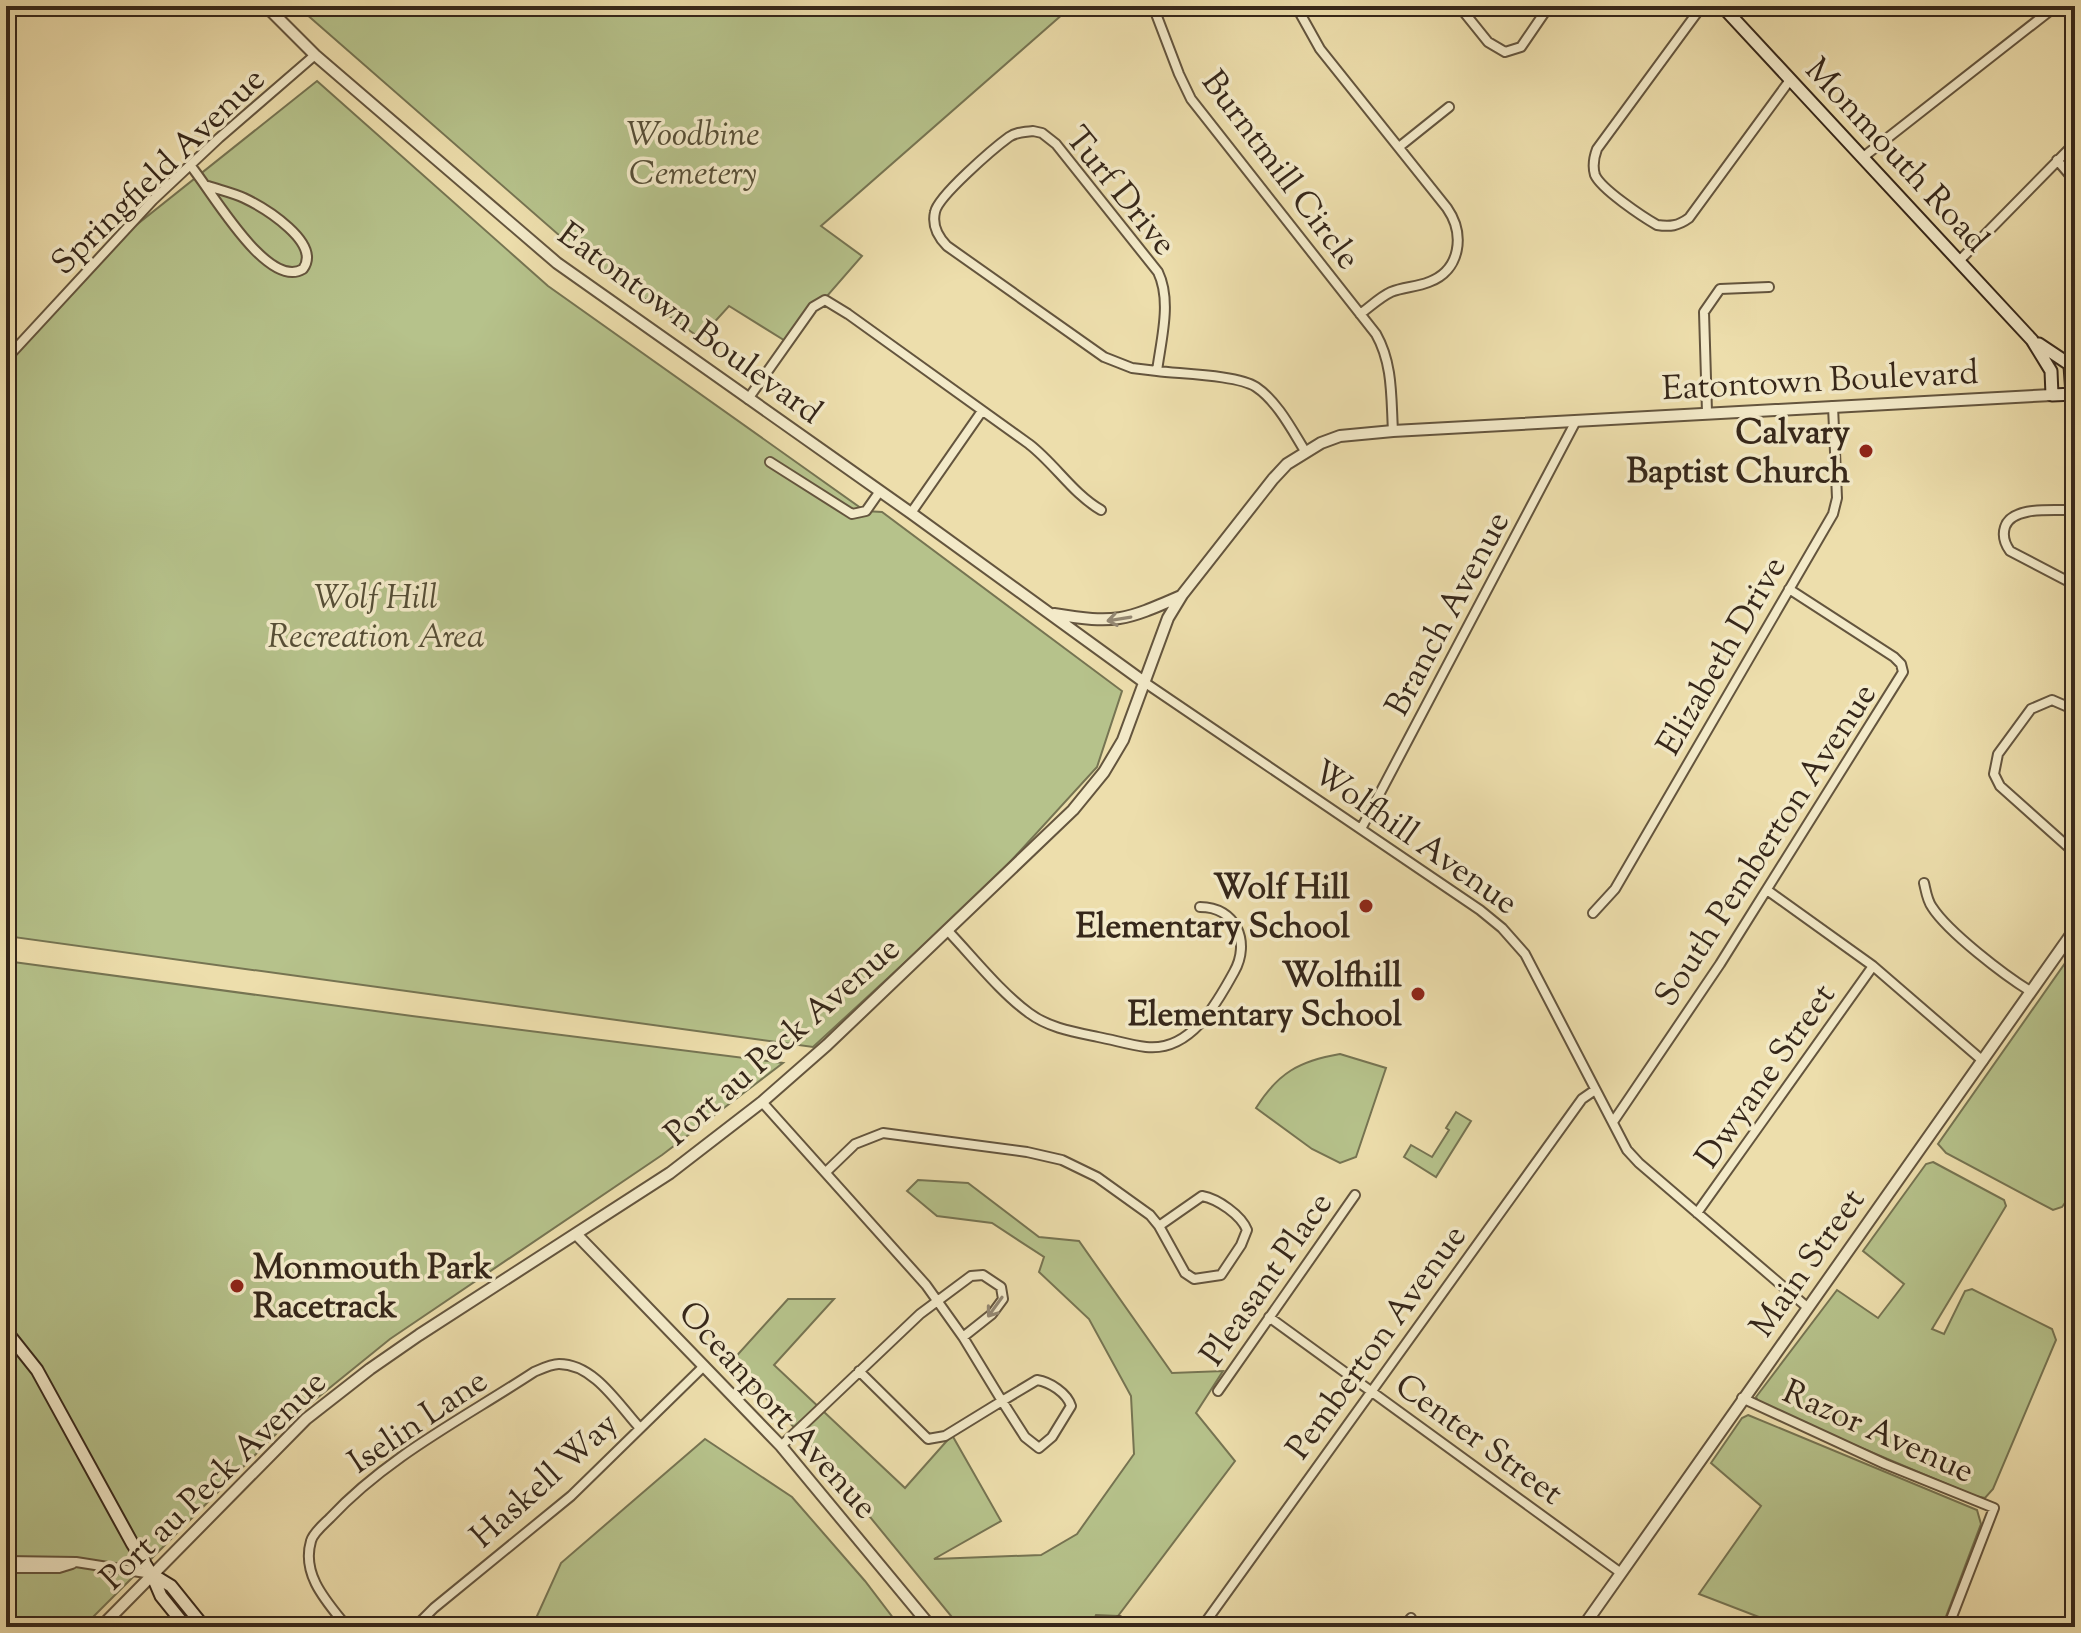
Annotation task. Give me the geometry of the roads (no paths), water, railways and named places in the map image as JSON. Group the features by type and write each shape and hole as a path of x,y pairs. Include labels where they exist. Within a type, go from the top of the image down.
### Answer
{"main road":[{"name":"Monmouth Road","path":"1722,6 2032,340 2051,371 2052,395"},
{"name":"Monmouth Road","path":"2032,340 2072,367 2073,394"},
{"path":"2052,395 2073,394"},
{"path":"6,1331 37,1370 161,1596 186,1627"},
{"path":"152,1575 171,1586 204,1627"}],"street":[{"name":"Eatontown Boulevard","path":"266,6 315,55 557,263 1052,614"},
{"name":"Burntmill Circle","path":"1153,6 1191,99 1376,334 1387,355 1393,431"},
{"name":"Burntmill Circle","path":"1296,6 1320,49 1451,214 1458,231 1458,249 1451,264 1438,278 1391,292 1360,314"},
{"path":"1459,6 1488,42 1505,52 1521,47 1549,6"},
{"path":"1702,6 1597,149 1593,162 1600,183 1649,221 1668,227 1681,223 1689,218 1790,80"},
{"path":"1862,158 2056,6"},
{"name":"Springfield Avenue","path":"6,359 144,210 190,165 315,55"},
{"path":"1399,147 1449,107"},
{"name":"Turf Drive","path":"1157,371 1165,304 1158,272 1051,139 1033,131 1007,138 938,203 935,223 942,241 1110,360 1132,368 1249,383 1263,393 1305,451"},
{"path":"1959,261 2075,143"},
{"path":"2057,160 2075,181"},
{"path":"190,165 208,186 224,216 272,265 288,273 303,269 309,254 306,246 290,230 244,198 208,186"},
{"path":"1707,412 1704,312 1720,289 1769,287"},
{"path":"748,399 813,307 825,300 1046,457 1080,495 1101,510"},
{"name":"Eatontown Boulevard","path":"1182,595 1273,479 1305,451 1340,436 1707,412 2052,395"},
{"name":"Elizabeth Drive","path":"1593,913 1615,889 1836,505 1833,406"},
{"path":"911,513 982,411"},
{"name":"Branch Avenue","path":"1361,829 1576,421"},
{"path":"770,462 852,514 866,511 880,491"},
{"path":"2075,510 2018,514 2008,521 2004,531 2010,551 2075,585"},
{"name":"South Pemberton Avenue","path":"1613,1122 1767,890 1899,681 1903,669 1894,657 1789,589"},
{"path":"1052,614 1093,620 1124,619 1182,595"},
{"name":"Port au Peck Avenue","path":"101,1627 275,1448 337,1393 419,1335 670,1173 762,1102 827,1045 1073,810 1094,786 1123,740 1157,643 1182,595"},
{"name":"Wolfhill Avenue","path":"1052,614 1144,682 1480,910 1517,944 1544,989 1621,1141 1633,1157 1807,1307"},
{"path":"2075,710 2052,700 2034,706 1998,754 1994,774 2000,786 2075,853"},
{"path":"1924,883 1929,903 1941,919 2007,976 2030,991"},
{"path":"1767,890 1873,966 1983,1061"},
{"path":"947,930 1019,1005 1037,1019 1066,1030 1144,1047 1162,1047 1181,1040 1198,1026 1232,977 1240,959 1242,941 1233,921 1219,910 1200,907"},
{"name":"Main Street","path":"1583,1627 2075,929"},
{"name":"Dwyane Street","path":"1697,1213 1873,966"},
{"name":"Pemberton Avenue","path":"1202,1627 1582,1099 1595,1090"},
{"path":"762,1102 937,1301 963,1337 1002,1401 1025,1437 1036,1447 1045,1444 1071,1406 1061,1392 1037,1380 1002,1401 954,1430 936,1439 923,1436 859,1371"},
{"path":"826,1172 861,1140 889,1133 1043,1155 1078,1167 1113,1187 1150,1215 1185,1273 1194,1279 1221,1275 1247,1230 1241,1219 1215,1200 1202,1196 1159,1226"},
{"name":"Pleasant Place","path":"1218,1391 1355,1195"},
{"name":"Oceanport Avenue","path":"577,1235 781,1446 931,1627"},
{"path":"781,1446 937,1301 976,1274 1001,1287 1003,1299 997,1309 963,1337"},
{"name":"Center Street","path":"1269,1317 1621,1573"},
{"name":"Iselin Lane","path":"347,1627 324,1598 308,1569 311,1538 346,1501 404,1452 534,1372 557,1363 581,1368 639,1427"},
{"name":"Haskell Way","path":"415,1627 571,1496 704,1366"},
{"name":"Razor Avenue","path":"1742,1398 1885,1464 1994,1508 1948,1627"},
{"path":"6,1561 76,1562 127,1568 152,1575"},
{"path":"6,1568 59,1568 76,1562"},
{"path":"1404,1627 1411,1618"},
{"path":"1119,1621 1127,1627"}],"place":[{"name":"Calvary Baptist Church","path":"1866,451"},
{"name":"Wolf Hill Elementary School","path":"1366,906"},
{"name":"Wolfhill Elementary School","path":"1418,994"},
{"name":"Monmouth Park Racetrack","path":"237,1286"}],"park label":[{"name":"Woodbine Cemetery","path":"693,152"},
{"name":"Wolf Hill Recreation Area","path":"376,616"}]}
